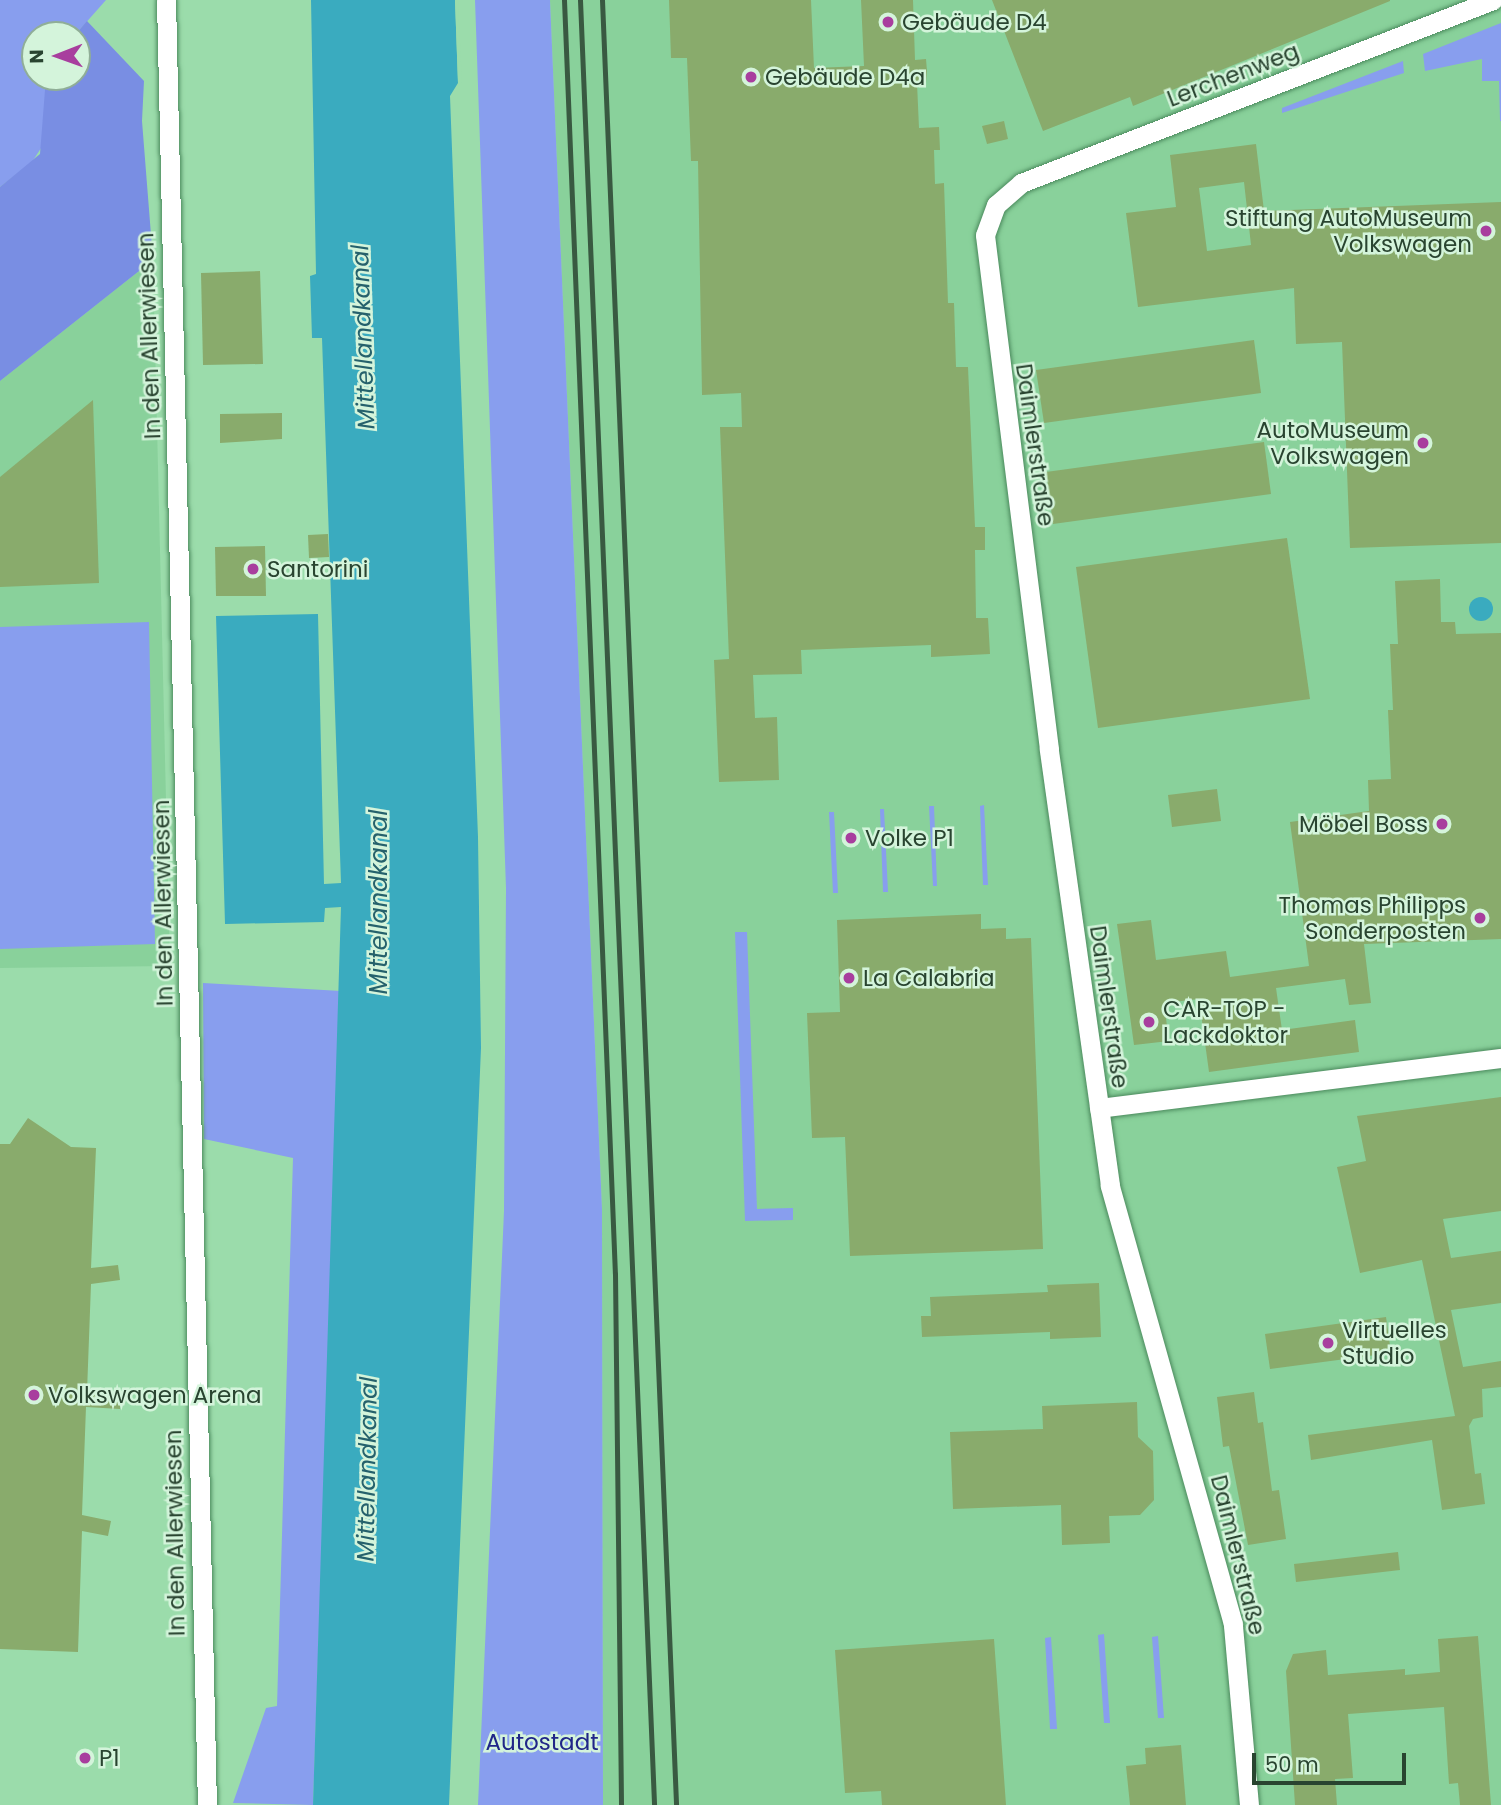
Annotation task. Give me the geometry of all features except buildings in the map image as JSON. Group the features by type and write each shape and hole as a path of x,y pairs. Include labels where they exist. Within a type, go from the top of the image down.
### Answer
{"street":[{"name":"In den Allerwiesen","path":"166,0 206,1805"},
{"name":"Lerchenweg","path":"996,205 1021,183 1493,0"},
{"name":"Daimlerstraße","path":"996,205 985,235 987,268 1098,1108 1117,1212 1233,1624 1249,1805"},
{"path":"1098,1108 1501,1058"}],"shaded area":[{"path":"550,0 1501,0 1501,1805 603,1805 602,1209"},
{"path":"91,25 144,81 142,121 153,260 0,381 0,187 40,154 45,91 91,91"},
{"path":"153,260 170,966 0,968 0,381"}],"green space":[{"path":"0,0 106,0 87,21 21,21 21,91 45,91 43,145 32,162 0,187"},
{"name":"Autostadt","path":"475,0 550,0 602,1209 603,1805 478,1805 504,1211 506,888"},
{"path":"1501,23 1500,121 1499,81 1482,81 1482,59 1425,71 1423,54"},
{"path":"1403,61 1404,73 1282,113 1282,108"},
{"path":"149,622 155,944 0,949 0,627"},
{"path":"984,805 988,885 983,885 980,806"},
{"path":"929,806 934,806 937,886 933,886"},
{"path":"880,809 884,809 888,892 883,892"},
{"path":"829,812 834,812 838,893 833,893"},
{"path":"735,932 747,932 757,1209 793,1208 793,1220 745,1221"},
{"path":"203,983 341,991 313,1805 233,1803 266,1708 277,1706 293,1158 204,1139"},
{"path":"1104,1634 1110,1723 1104,1723 1098,1635"},
{"path":"1158,1636 1164,1718 1158,1718 1152,1637"},
{"path":"1051,1637 1057,1729 1050,1729 1045,1638"}],"water":[{"name":"Mittellandkanal","path":"311,0 455,0 458,83 450,96 478,837 481,1048 449,1805 313,1805 341,907 325,908 324,922 225,924 216,616 318,614 324,884 341,883 322,338 312,338 310,276 316,274"},
{"path":"1481,597 1492,604 1493,609 1486,620 1481,621 1470,614 1469,609 1476,598"}],"pier":[{"path":"455,0 458,0 462,83 458,83"}],"railway":[{"path":"564,0 615,1274 621,1805"},
{"path":"580,0 654,1805"},
{"path":"602,0 676,1805"}],"place":[{"name":"Gebäude D4","path":"888,22"},
{"name":"Gebäude D4a","path":"751,77"},
{"name":"Stiftung AutoMuseum Volkswagen","path":"1486,231"},
{"name":"AutoMuseum Volkswagen","path":"1423,443"},
{"name":"Santorini","path":"253,569"},
{"name":"Möbel Boss","path":"1442,824"},
{"name":"Volke P1","path":"851,838"},
{"name":"Thomas Philipps Sonderposten","path":"1480,918"},
{"name":"La Calabria","path":"849,978"},
{"name":"CAR-TOP - Lackdoktor","path":"1149,1022"},
{"name":"Virtuelles Studio","path":"1328,1343"},
{"name":"Volkswagen Arena","path":"34,1395"},
{"name":"P1","path":"85,1758"}]}
